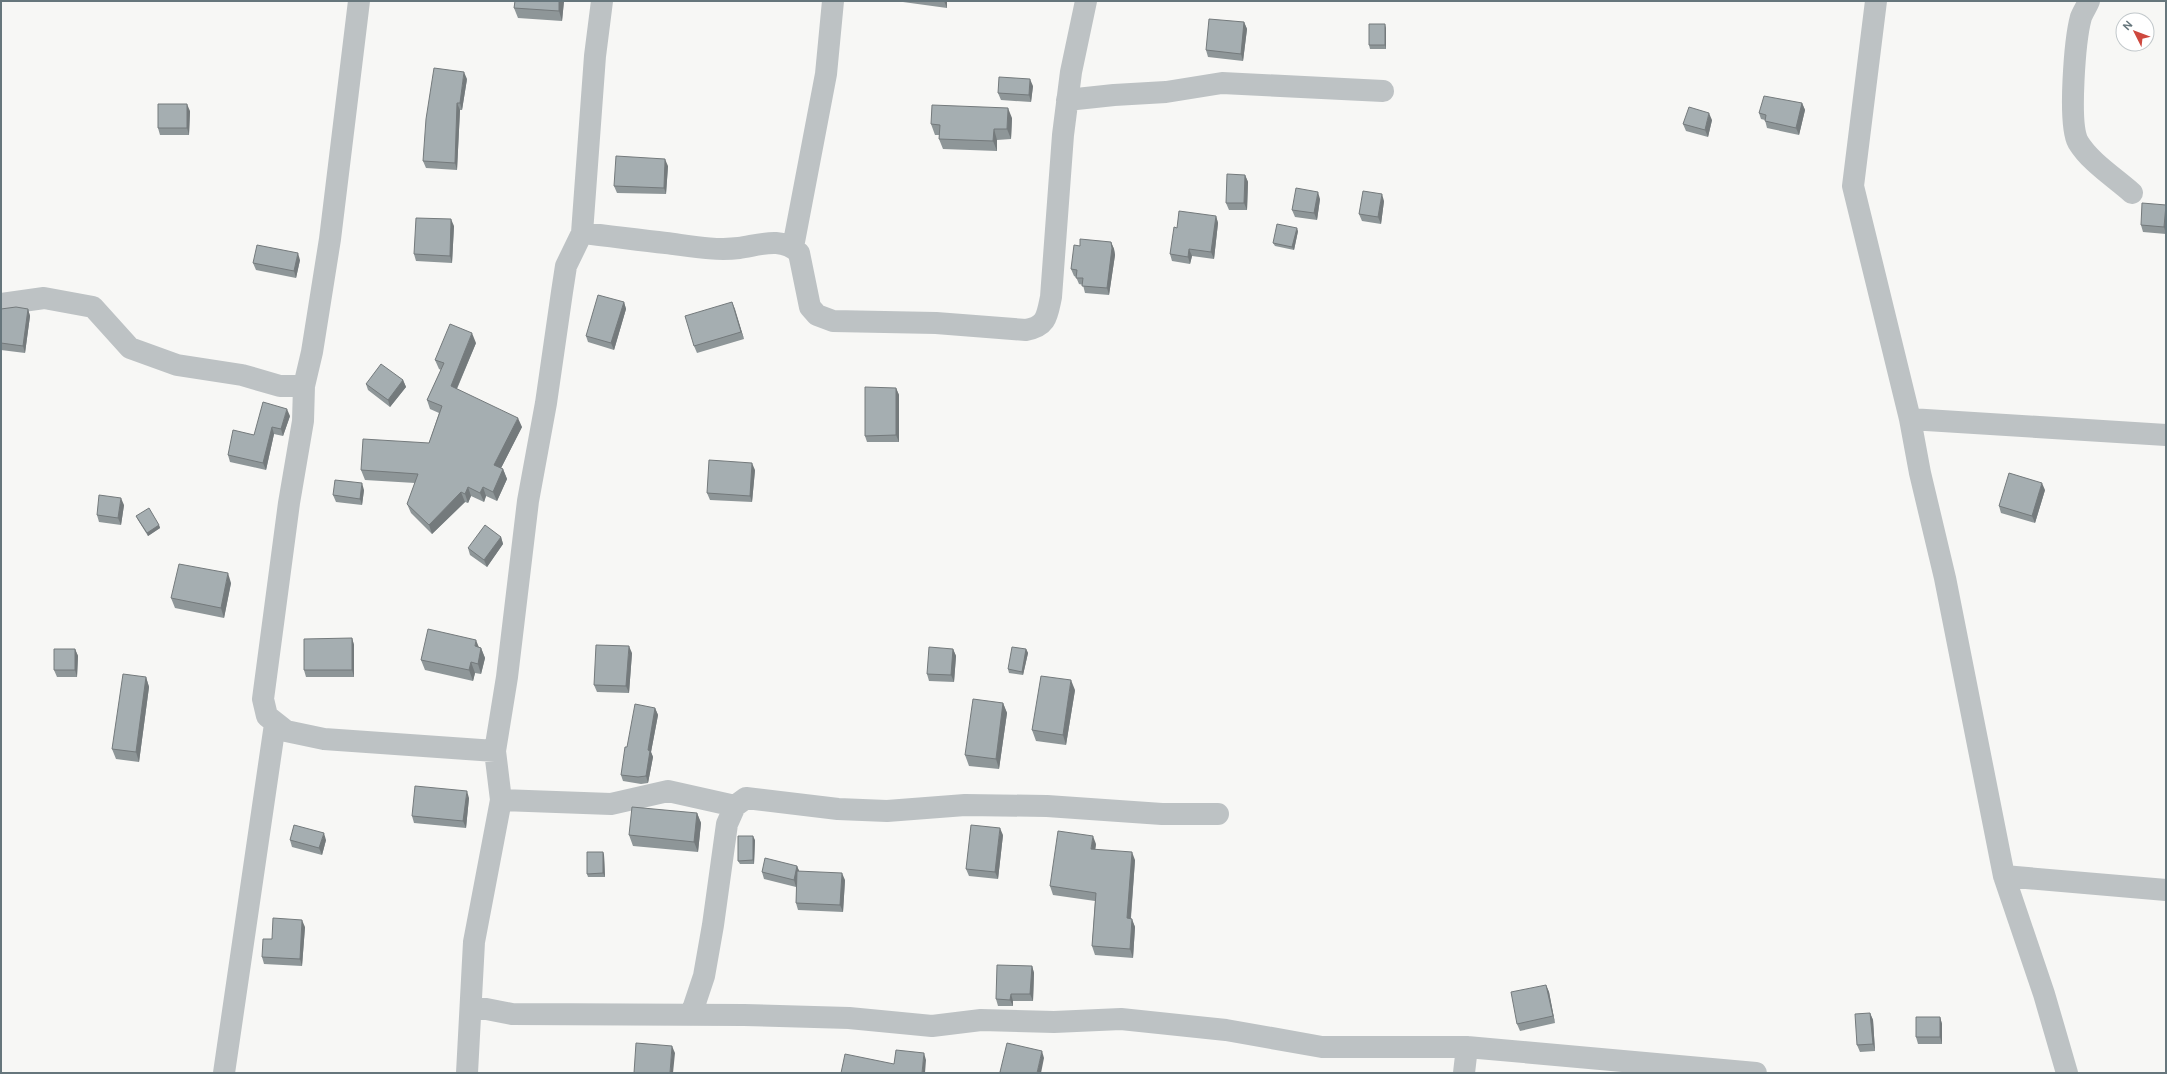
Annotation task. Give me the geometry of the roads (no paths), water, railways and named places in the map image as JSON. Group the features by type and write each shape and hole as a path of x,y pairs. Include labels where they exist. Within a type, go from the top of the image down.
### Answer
{"street":[{"path":"359,1 330,238 312,352 304,386 303,421 289,503 263,699 268,716 275,724 286,731 324,739 495,752"},
{"path":"467,1073 474,942 501,800 495,752 507,677 528,501 555,346 566,266 582,233 594,56 602,1"},
{"path":"793,247 826,74 833,1"},
{"path":"582,233 702,248 737,248 773,242 784,243 793,247 799,253 810,307 817,315 833,321 936,323 1026,330 1035,328 1047,317 1052,297 1067,100 1071,72 1086,1"},
{"path":"1876,1 1853,186 1910,419 1920,473 1945,578 2004,876 2044,994 2066,1073"},
{"path":"2089,1 2081,17 2075,60 2072,116 2078,141 2087,154 2132,193"},
{"path":"1067,100 1166,92 1222,83 1383,91"},
{"path":"1,304 44,298 93,307 130,348 177,365 242,374 280,386 304,386"},
{"path":"1910,419 2166,435"},
{"path":"224,1073 275,724"},
{"path":"501,800 611,804 668,791 735,806"},
{"path":"692,1015 704,976 713,925 727,824 735,806 746,798 838,808 887,811 965,805 1047,806 1162,814 1218,814"},
{"path":"2004,876 2166,890"},
{"path":"471,1006 512,1014 849,1018 932,1026 981,1020 1054,1022 1121,1019 1226,1030 1322,1047 1467,1047 1756,1073"},
{"path":"1464,1073 1467,1047"}]}
